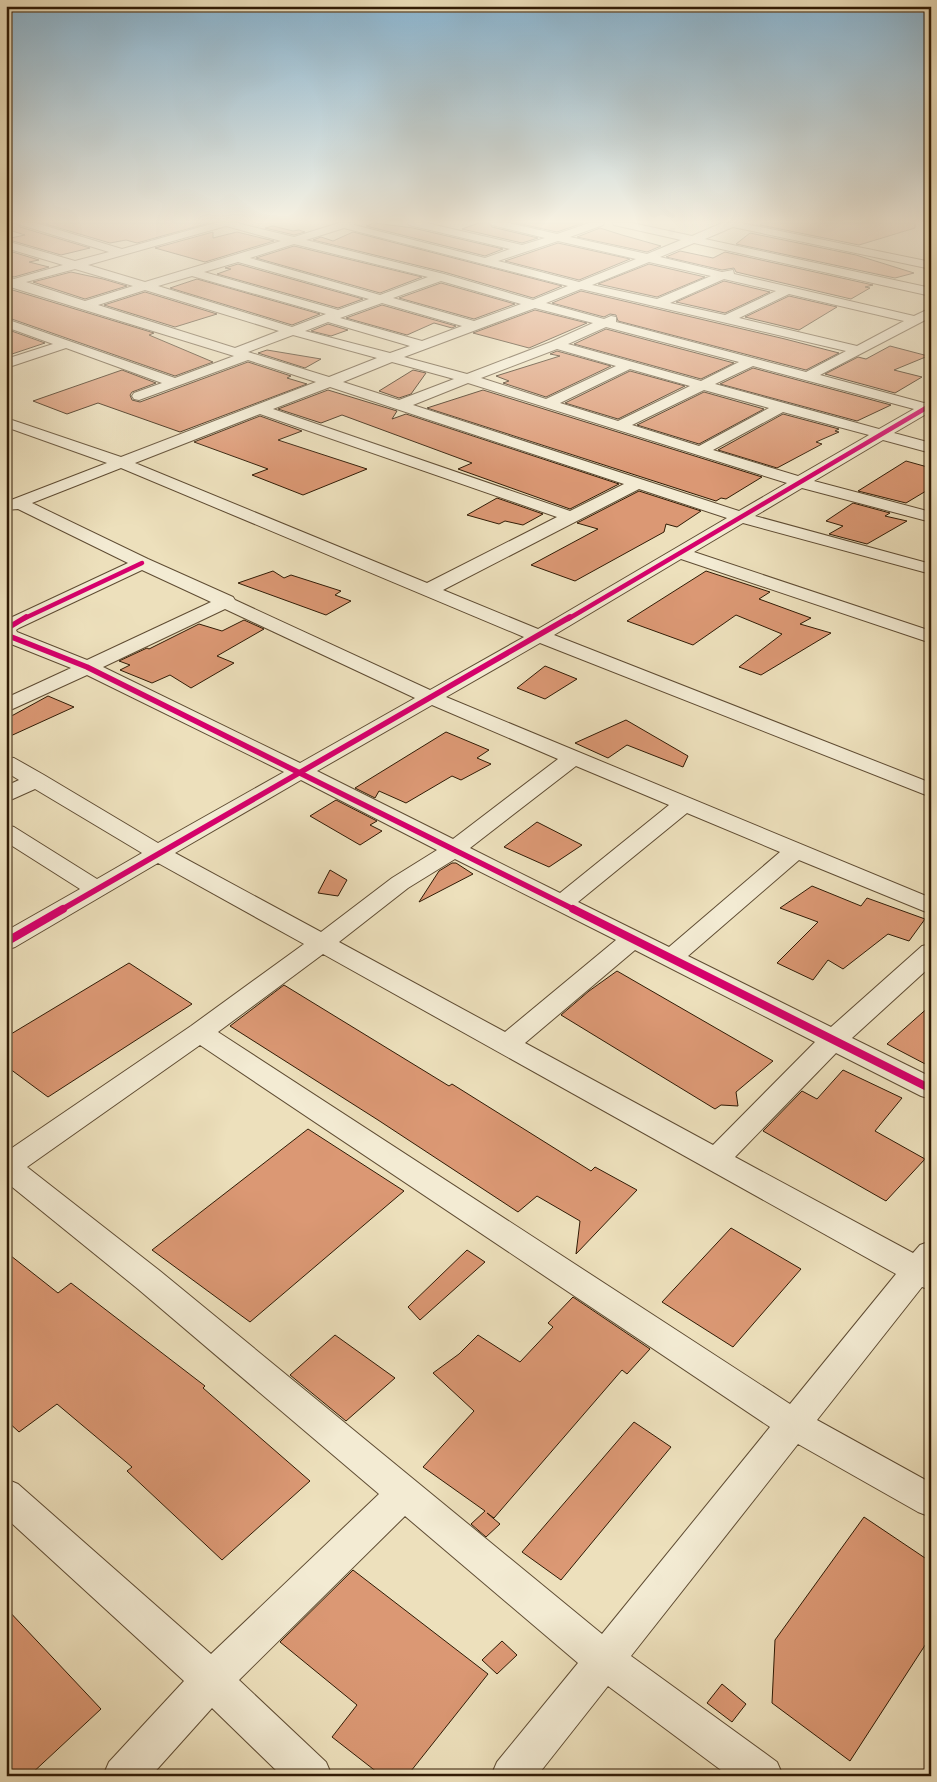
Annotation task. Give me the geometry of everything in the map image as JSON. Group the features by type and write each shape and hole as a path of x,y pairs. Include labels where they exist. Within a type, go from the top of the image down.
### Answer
{"street":[{"path":"88,306 399,404 740,517 931,569"},
{"path":"211,306 292,331 465,378 800,482 931,517"},
{"path":"301,306 422,346"},
{"path":"140,396 177,383 292,331 359,306"},
{"path":"409,306 474,325"},
{"path":"12,505 474,325 528,306"},
{"path":"542,306 930,407"},
{"path":"399,404 556,345 645,306"},
{"path":"674,306 858,350"},
{"path":"727,318 753,306"},
{"path":"852,306 931,329"},
{"path":"807,376 931,312"},
{"path":"6,323 177,383"},
{"path":"6,364 66,344"},
{"path":"556,345 931,448"},
{"path":"618,426 751,362"},
{"path":"546,404 628,365"},
{"path":"6,942 158,853 539,636 930,407"},
{"path":"700,451 780,408"},
{"path":"260,409 572,517"},
{"path":"6,422 122,463 539,636 931,791"},
{"path":"6,438 28,430"},
{"path":"428,590 638,483"},
{"path":"12,505 227,601 431,698 931,907"},
{"path":"679,553 931,637"},
{"path":"142,563 12,624 6,629 9,636 88,668 301,772 931,1089"},
{"path":"6,706 227,601"},
{"path":"574,758 454,849 392,889 322,944 7,1167 148,1280 604,1660 763,1776"},
{"path":"6,763 158,853 506,1046 715,1160 926,1267 794,1424 511,1776"},
{"path":"6,795 36,780"},
{"path":"562,903 684,804"},
{"path":"6,832 96,889"},
{"path":"671,958 796,851"},
{"path":"506,1046 634,939"},
{"path":"715,1160 833,1040 931,952"},
{"path":"200,1032 794,1424 931,1501"},
{"path":"123,1776 211,1680 404,1493"},
{"path":"6,1495 211,1680 312,1776"}],"building":[{"path":"6,306 66,306 154,333 149,335 213,362 175,376 6,317"},
{"path":"108,306 191,306 217,314 175,327"},
{"path":"230,306 292,306 320,314 292,325"},
{"path":"379,306 386,306 456,326 452,328 434,323 407,335 346,318"},
{"path":"428,306 509,306 474,319"},
{"path":"564,306 645,306 839,353 806,370 618,321 616,315 610,314 604,317"},
{"path":"695,306 740,306 725,313"},
{"path":"768,306 837,307 799,330 745,317"},
{"path":"535,310 587,323 529,348 473,333"},
{"path":"328,324 348,330 331,336 311,331"},
{"path":"6,329 45,343 6,356"},
{"path":"606,329 734,363 701,379 574,344"},
{"path":"890,346 928,356 894,370 922,377 895,393 825,374 858,357 866,359"},
{"path":"267,350 321,359 305,368 258,353"},
{"path":"557,351 611,366 546,397 503,383 509,381 496,376 560,356 550,354"},
{"path":"248,362 291,376 287,378 307,384 180,432 98,403 67,414 33,401 122,370 156,383 132,392 130,395 132,400 140,402"},
{"path":"753,368 891,405 857,421 720,384"},
{"path":"413,370 426,373 411,394 399,398 379,391"},
{"path":"630,371 685,386 618,419 565,403"},
{"path":"328,390 397,411 392,419 406,414 619,484 570,509 458,469 472,463 342,415 321,423 278,409"},
{"path":"483,390 762,477 726,499 721,498 716,501 427,408"},
{"path":"704,392 764,409 699,444 637,425"},
{"path":"783,414 839,429 835,431 839,432 816,442 822,444 777,468 718,450"},
{"path":"260,416 302,431 278,440 367,469 303,495 252,475 268,469 194,442"},
{"path":"906,461 931,468 931,488 906,503 858,491"},
{"path":"639,491 701,511 677,527 666,524 664,532 575,581 531,565 598,529 577,523"},
{"path":"497,498 543,514 523,525 505,521 499,524 467,515"},
{"path":"853,503 890,513 885,516 907,521 867,544 829,534 843,526 826,521"},
{"path":"273,571 284,578 291,575 341,591 335,595 351,601 326,615 238,583"},
{"path":"706,571 770,592 759,599 811,618 800,624 831,633 761,675 739,667 782,634 736,615 693,645 627,621"},
{"path":"244,620 264,629 217,656 234,663 191,688 170,675 152,683 120,670 130,665 119,661 147,648 149,649 199,624 222,631"},
{"path":"545,666 577,679 545,699 517,688"},
{"path":"48,696 74,707 6,738 6,719"},
{"path":"626,720 688,756 683,767 627,745 608,758 575,743"},
{"path":"446,732 489,750 477,758 491,764 461,780 452,776 406,803 379,791 375,798 355,788"},
{"path":"336,800 377,821 370,825 382,831 360,845 310,816"},
{"path":"537,822 582,845 549,867 504,847"},
{"path":"452,863 456,863 473,874 419,902 439,871"},
{"path":"330,870 347,880 338,896 318,893"},
{"path":"812,886 861,906 867,898 925,919 909,941 888,934 843,969 828,960 813,980 777,963 818,922 780,908"},
{"path":"129,963 192,1004 48,1097 6,1066 6,1037"},
{"path":"617,971 773,1061 736,1092 738,1106 721,1105 715,1109 561,1015 589,991"},
{"path":"284,985 449,1086 452,1084 591,1171 595,1167 637,1190 576,1254 580,1221 537,1196 518,1212 230,1026"},
{"path":"931,1005 931,1067 887,1044"},
{"path":"843,1070 902,1098 875,1131 925,1159 886,1201 763,1131 802,1091 817,1099"},
{"path":"308,1129 404,1191 250,1322 152,1250"},
{"path":"731,1228 801,1269 733,1347 662,1302"},
{"path":"467,1250 485,1262 420,1320 408,1307"},
{"path":"6,1252 58,1293 71,1283 205,1386 203,1388 310,1481 222,1560 127,1471 132,1467 57,1404 19,1432 6,1420"},
{"path":"573,1297 650,1349 627,1374 622,1370 494,1518 487,1513 500,1524 486,1537 471,1524 485,1511 423,1467 474,1411 433,1373 459,1354 478,1335 520,1362 553,1327 548,1323"},
{"path":"335,1335 395,1378 346,1421 290,1375"},
{"path":"634,1422 671,1447 561,1580 522,1552"},
{"path":"864,1517 931,1562 931,1636 850,1761 772,1703 775,1640"},
{"path":"353,1570 488,1674 407,1776 382,1776 332,1737 357,1705 280,1642"},
{"path":"6,1608 101,1709 29,1776 6,1776"},
{"path":"502,1641 517,1655 497,1674 482,1660"},
{"path":"722,1684 746,1704 732,1722 707,1703"}],"cycle path":[{"path":"6,942 158,853 539,636 931,405"},
{"path":"142,563 12,624 6,629 9,636 87,667 301,772 931,1089"}]}
